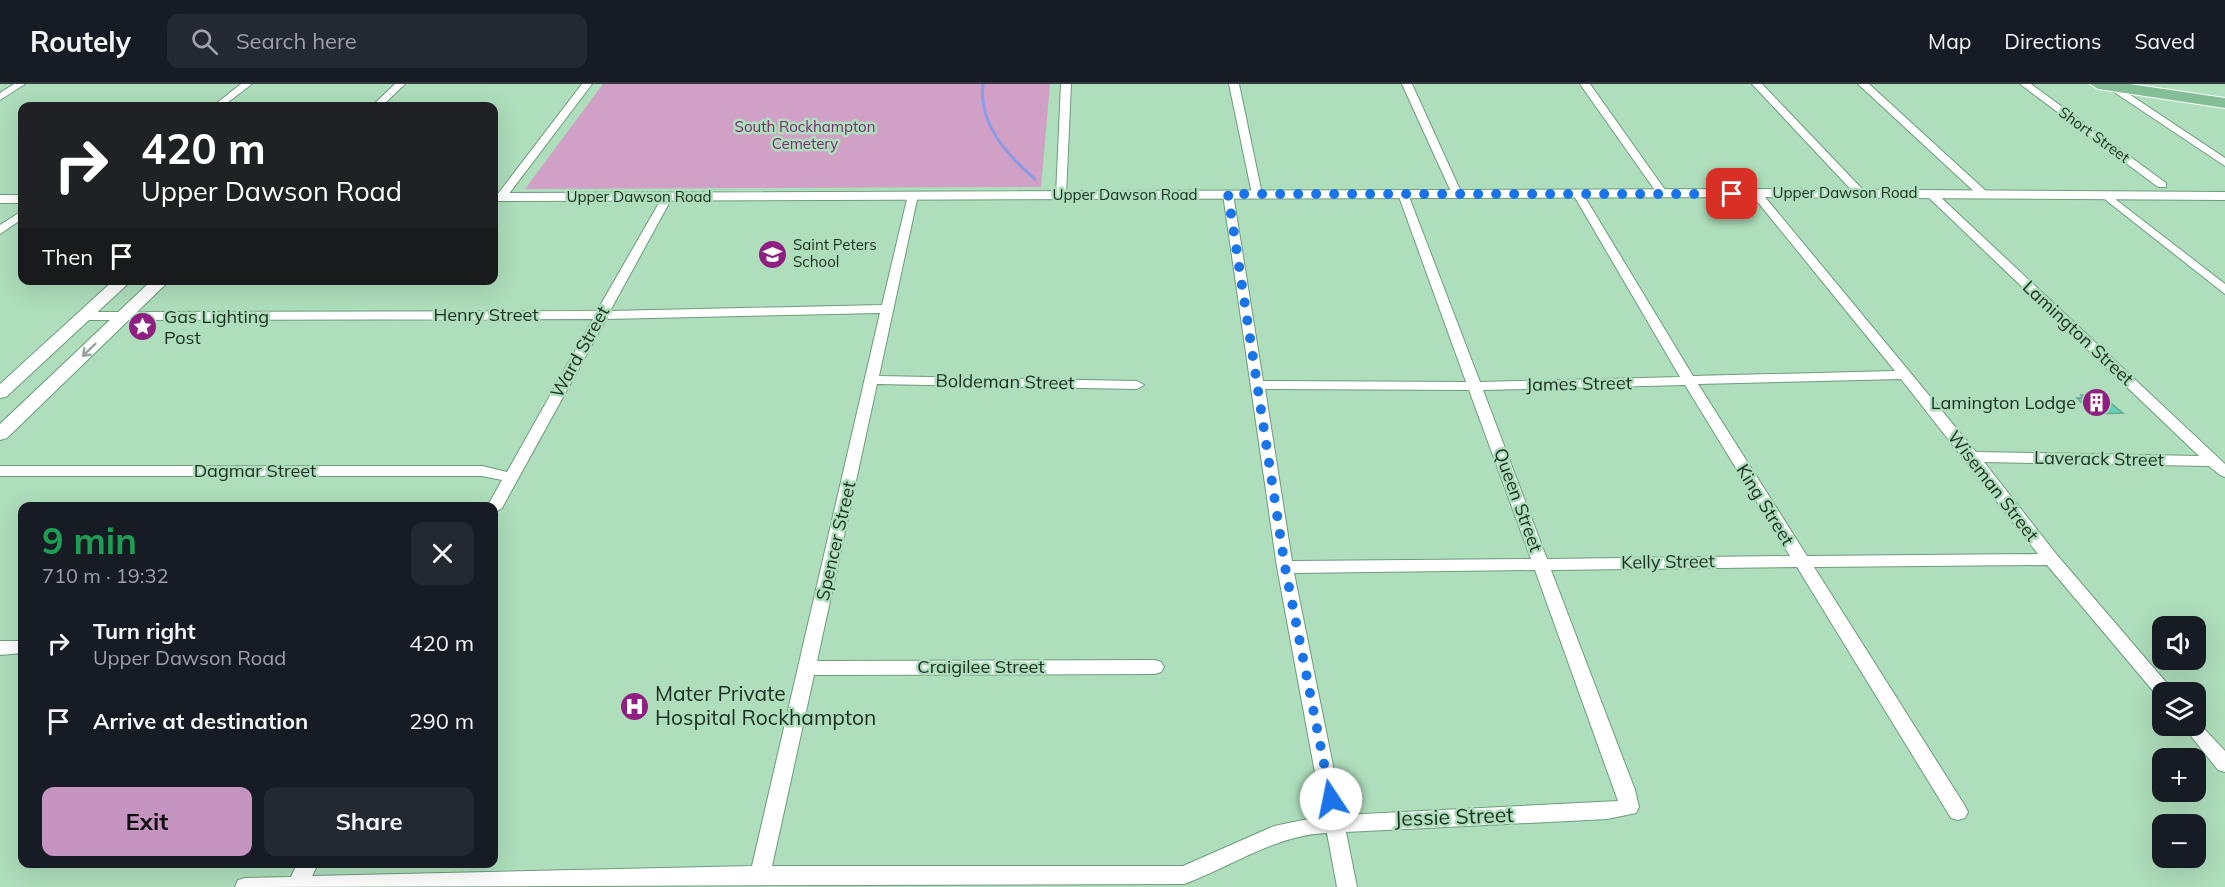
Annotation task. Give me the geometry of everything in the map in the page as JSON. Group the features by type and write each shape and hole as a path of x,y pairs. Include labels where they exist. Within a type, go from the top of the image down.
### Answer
{"highway":[{"path":"2141,84 2225,97"},
{"path":"2104,85 2225,103"}],"street":[{"path":"0,97 20,84"},
{"path":"223,102 247,84"},
{"path":"381,102 400,84"},
{"path":"498,196 587,84"},
{"path":"1060,195 1066,84"},
{"path":"1234,84 1257,194"},
{"path":"1407,84 1457,194"},
{"path":"1585,84 1663,194"},
{"path":"1757,84 1861,194"},
{"path":"1863,84 1983,194"},
{"name":"Short Street","path":"2025,84 2162,185"},
{"path":"2104,85 2225,163"},
{"name":"Upper Dawson Road","path":"498,197 1930,193 2225,196"},
{"name":"Lamington Street","path":"1930,193 2219,461 2225,472"},
{"path":"1228,194 1285,567 1347,887"},
{"name":"Queen Street","path":"1403,194 1477,386 1625,790 1629,807"},
{"name":"King Street","path":"1578,194 1689,381 1958,812"},
{"name":"Wiseman Street","path":"1756,194 1972,457 2051,559 2156,682"},
{"name":"Spencer Street","path":"758,881 808,668 913,195"},
{"path":"2106,195 2225,290"},
{"name":"Ward Street","path":"497,502 668,196"},
{"path":"0,199 18,199"},
{"path":"0,231 18,217"},
{"path":"0,393 118,285"},
{"path":"0,434 157,285"},
{"name":"Henry Street","path":"84,316 600,315 887,309"},
{"name":"James Street","path":"1256,385 1477,386 1903,375"},
{"name":"Boldeman Street","path":"873,380 1137,385"},
{"name":"Laverack Street","path":"1972,457 2219,461"},
{"name":"Dagmar Street","path":"0,471 482,471 510,477"},
{"name":"Kelly Street","path":"1285,567 2051,559"},
{"path":"0,648 18,648"},
{"name":"Craigilee Street","path":"808,668 1155,667"},
{"path":"2201,736 2225,764"},
{"name":"Jessie Street","path":"245,887 1184,875 1274,835 1312,825 1336,822 1607,811 1629,807"},
{"path":"296,887 306,868"}],"green space":[{"name":"South Rockhampton Cemetery","path":"603,84 1050,84 1041,187 525,189"}],"building":[{"name":"Lamington Lodge","path":"2081,395 2101,395 2123,413 2093,414 2077,398 2083,398"}],"waterway":[{"path":"983,84 985,112 997,138 1014,160 1035,179"}],"place":[{"name":"Saint Peters School","path":"772,254"},
{"name":"Gas Lighting Post","path":"143,327"},
{"name":"Lamington Lodge","path":"2097,403"},
{"name":"Mater Private Hospital Rockhampton","path":"634,706"}],"route":[{"path":"1331,799 1285,567 1228,194 1732,194"}]}
